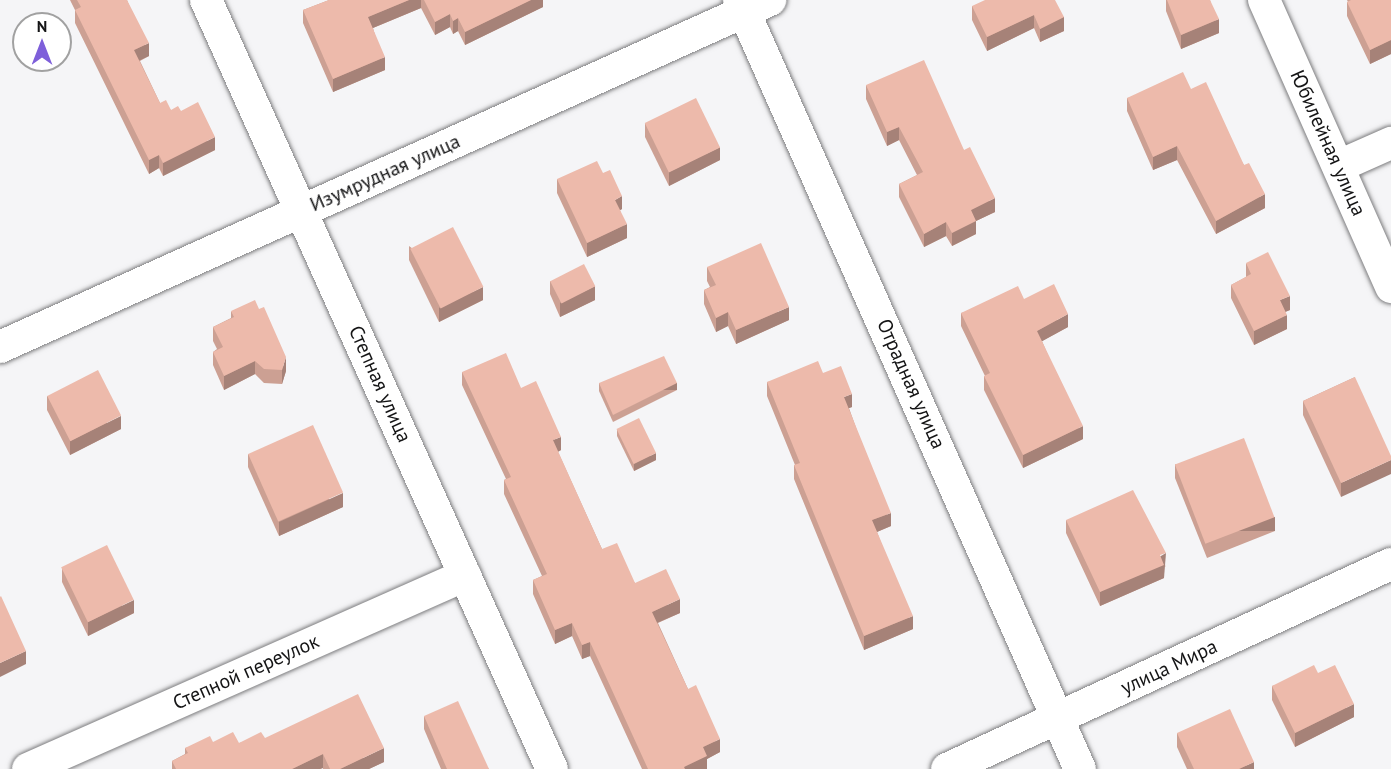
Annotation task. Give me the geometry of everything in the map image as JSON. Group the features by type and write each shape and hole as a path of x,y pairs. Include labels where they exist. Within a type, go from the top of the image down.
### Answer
{"street":[{"name":"Степная улица","path":"206,0 552,769"},
{"name":"Юбилейная улица","path":"1264,0 1391,286"},
{"name":"Изумрудная улица","path":"0,347 751,4"},
{"name":"Отрадная улица","path":"751,4 1080,769"},
{"path":"1339,166 1391,143"},
{"name":"улица Мира","path":"946,769 1059,719 1391,564"},
{"name":"Степной переулок","path":"27,769 465,575"}],"building":[{"path":"77,0 127,0 149,43 134,50 160,103 166,100 171,110 178,106 181,111 198,102 215,137 163,163 159,155 149,160 75,10 81,7"},
{"path":"329,0 409,0 368,17 385,57 333,79 303,10"},
{"path":"424,0 531,0 465,32 458,18 453,21 450,14 435,22"},
{"path":"985,0 1055,0 1064,17 1040,29 1034,15 987,37 972,6"},
{"path":"1167,0 1210,0 1219,19 1181,35"},
{"path":"1351,0 1391,0 1391,40 1370,50 1347,2"},
{"path":"924,60 964,150 970,147 995,198 971,210 976,221 952,233 946,222 924,234 899,184 923,172 899,127 887,132 866,85"},
{"path":"1183,72 1191,89 1206,82 1244,165 1249,163 1265,194 1216,221 1177,146 1153,157 1127,98"},
{"path":"696,98 720,147 669,172 645,123"},
{"path":"597,161 603,173 610,170 622,196 615,200 627,224 587,243 557,179"},
{"path":"453,227 483,287 441,308 410,249"},
{"path":"761,243 789,307 736,330 728,312 716,318 704,290 716,285 707,267"},
{"path":"1268,252 1290,296 1280,300 1287,315 1254,331 1231,285 1251,274 1246,263"},
{"path":"584,264 595,286 561,304 550,281"},
{"path":"1054,284 1068,314 1037,331 1083,426 1023,455 984,376 990,373 961,313 1018,286 1024,299"},
{"path":"255,300 259,309 264,307 286,357 282,370 264,369 255,361 224,376 213,352 223,347 213,327 234,317 231,311"},
{"path":"506,353 521,388 536,381 561,437 553,440 602,549 617,543 635,583 666,569 680,599 652,612 688,689 696,685 720,739 703,747 707,756 684,767 685,769 648,769 590,642 582,645 572,623 555,630 533,580 547,574 504,480 511,477 462,372"},
{"path":"664,356 677,383 613,415 599,383"},
{"path":"818,361 823,373 841,366 852,394 844,397 891,513 872,520 913,616 864,636 794,465 800,463 767,382"},
{"path":"98,370 121,415 70,441 47,396"},
{"path":"1355,377 1391,460 1341,483 1303,401"},
{"path":"639,418 656,453 634,464 617,429"},
{"path":"313,425 343,493 278,521 248,454"},
{"path":"1244,438 1274,517 1205,544 1175,465"},
{"path":"1133,490 1166,553 1160,555 1164,565 1100,592 1066,520"},
{"path":"107,545 134,600 88,622 61,567"},
{"path":"0,597 26,651 0,663"},
{"path":"1314,665 1318,673 1335,665 1354,704 1295,733 1272,686"},
{"path":"358,694 384,748 340,769 330,769 323,754 292,769 176,769 172,761 188,753 185,748 210,736 213,742 233,732 239,743 261,732 265,738"},
{"path":"458,701 489,769 447,769 424,716"},
{"path":"1230,709 1254,762 1239,769 1194,769 1177,733"}]}
